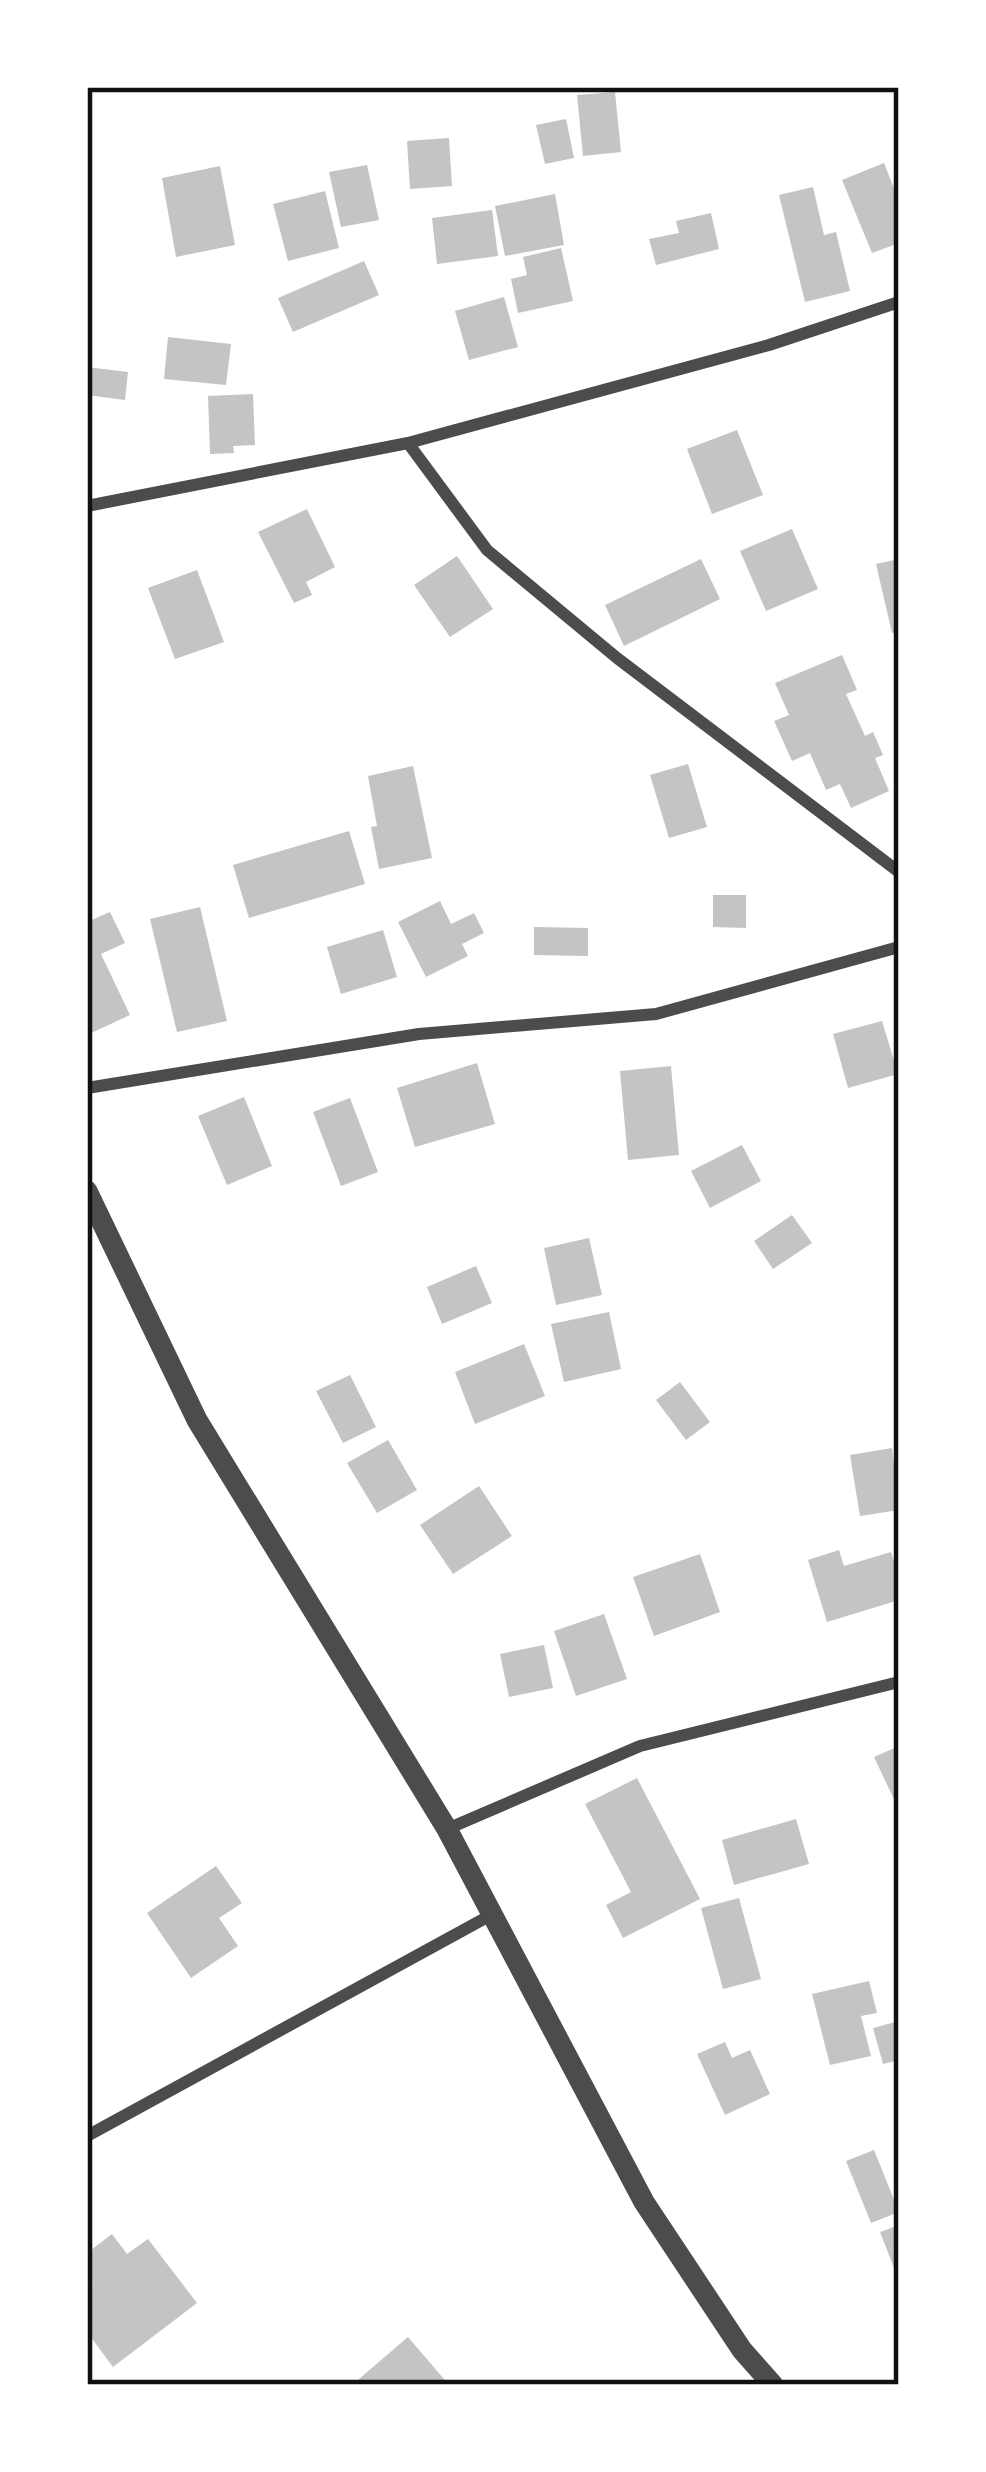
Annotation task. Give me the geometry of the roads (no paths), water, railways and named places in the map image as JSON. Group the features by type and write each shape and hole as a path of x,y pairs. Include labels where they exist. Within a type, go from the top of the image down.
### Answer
{"street":[{"path":"87,506 407,443 769,345 899,302"},
{"path":"407,443 487,550 617,658 899,872"},
{"path":"87,1088 419,1034 656,1014 899,947"},
{"path":"87,1191 197,1420 447,1828 644,2202 742,2350 773,2385"},
{"path":"447,1828 640,1745 899,1682"},
{"path":"87,2136 491,1915"}]}
